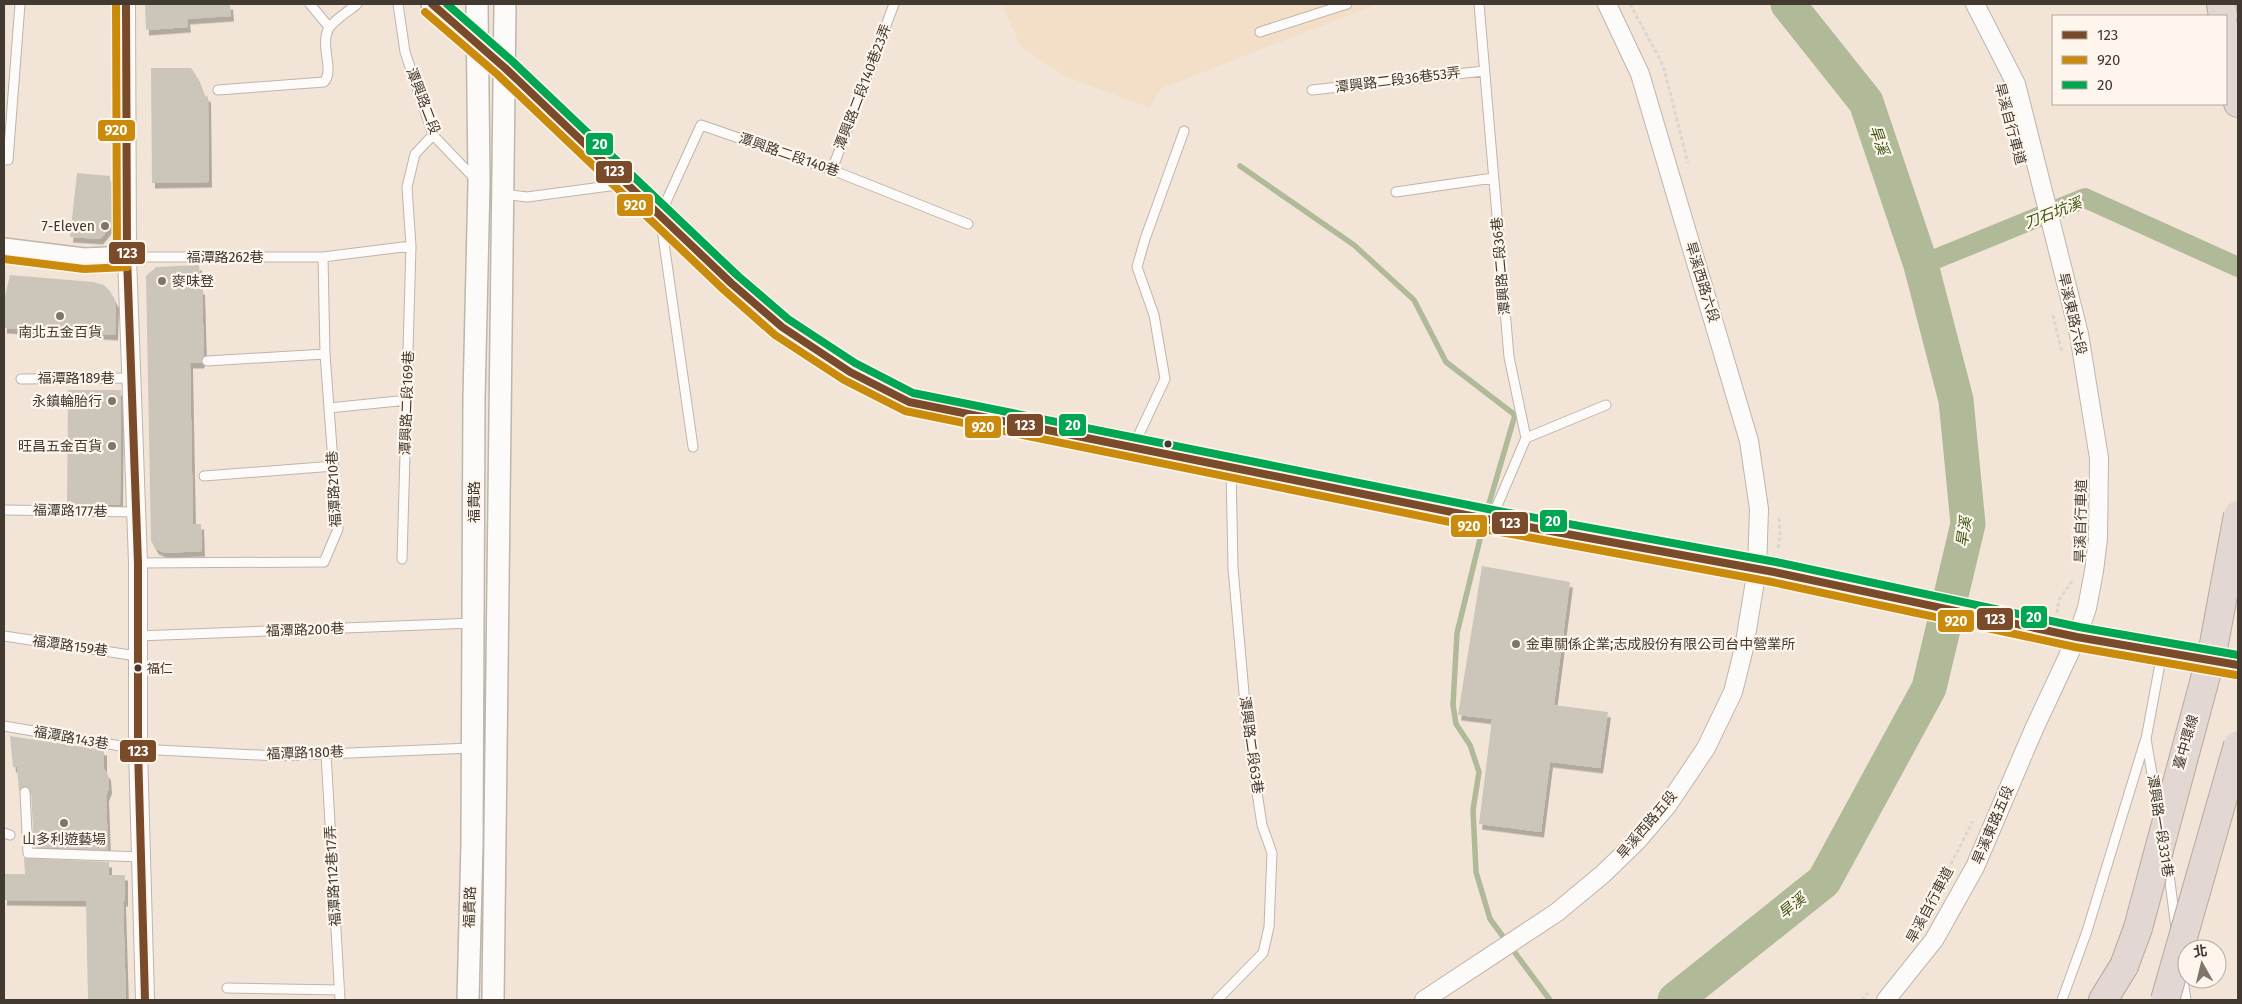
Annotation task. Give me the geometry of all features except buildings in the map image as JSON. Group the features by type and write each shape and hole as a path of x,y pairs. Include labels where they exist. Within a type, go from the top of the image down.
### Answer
{"highway":[{"path":"2227,37 2238,103"},
{"name":"臺中環線","path":"2124,966 2138,928 2213,649 2238,515"},
{"path":"2164,1000 2238,745"},
{"path":"2103,1000 2124,966"},
{"path":"2113,1000 2124,966"}],"street":[{"path":"126,4 127,257 138,563 138,749 145,1000"},
{"path":"432,4 506,68 731,283 782,327 850,372 909,402 1491,520 1766,570 2077,637 2238,665"},
{"name":"福貴路","path":"468,1000 472,844 474,398 478,183 477,4"},
{"name":"福貴路","path":"494,1000 506,4"},
{"name":"旱溪西路六段","path":"1607,4 1640,74 1749,441 1766,570"},
{"name":"旱溪東路六段","path":"1975,4 2016,84 2078,334 2099,458 2098,539 2087,608 2077,637"},
{"path":"4,249 84,259 127,257"},
{"name":"旱溪西路五段","path":"1424,1000 1556,913 1604,874 1638,840 1667,806 1706,748 1734,692 1766,570"},
{"name":"旱溪東路五段","path":"1886,1000 1934,940 1975,868 2034,728 2077,637"}],"lane":[{"path":"4,160 8,160 20,4"},
{"path":"310,4 330,28"},
{"path":"218,90 324,82 329,74 324,45 330,28 356,4"},
{"name":"潭興路二段","path":"398,4 405,52 433,136 478,183"},
{"name":"潭興路二段140巷23弄","path":"832,170 894,4"},
{"path":"1260,32 1347,4"},
{"name":"潭興路二段36巷","path":"1479,4 1509,358 1526,438"},
{"name":"潭興路二段36巷53弄","path":"1312,90 1484,70"},
{"name":"潭興路二段140巷","path":"660,215 701,125 832,170 968,224"},
{"path":"1133,447 1166,379 1154,315 1137,267 1145,239 1184,131"},
{"name":"潭興路二段169巷","path":"402,560 411,246 407,187 415,154 433,136"},
{"path":"1396,192 1493,178"},
{"path":"503,194 527,197 617,185 631,189"},
{"path":"660,215 693,447"},
{"name":"福潭路262巷","path":"127,257 324,257 411,246"},
{"name":"福潭路210巷","path":"138,563 324,562 338,529 325,354 324,257"},
{"path":"207,361 325,354"},
{"name":"福潭路189巷","path":"21,379 131,378"},
{"path":"329,408 408,400"},
{"path":"1491,520 1526,438 1606,405"},
{"path":"204,476 334,466"},
{"name":"潭興路二段63巷","path":"1217,1000 1263,953 1269,927 1272,853 1262,825 1247,727 1233,568 1231,468"},
{"name":"福潭路177巷","path":"4,510 136,512"},
{"name":"福潭路200巷","path":"137,636 474,623"},
{"name":"福潭路159巷","path":"4,636 137,656"},
{"name":"潭興路一段331巷","path":"2162,653 2146,739 2167,862 2186,1000"},
{"name":"福潭路143巷","path":"4,726 138,749"},
{"path":"2062,1000 2087,931 2146,739"},
{"name":"福潭路180巷","path":"138,749 277,756 471,748"},
{"name":"福潭路112巷17弄","path":"326,753 340,1000"},
{"path":"25,792 28,853 142,858"},
{"path":"227,988 340,990"}],"path":[{"path":"2052,307 2064,363"},
{"name":"旱溪自行車道","path":"2046,629 2059,600 2074,579"},
{"name":"旱溪自行車道","path":"1920,924 1974,820"},
{"path":"1862,1000 1875,986"}],"shaded area":[{"path":"1002,4 1378,4 1160,89 1150,108 1064,76 1021,47"}],"waterway":[{"name":"旱溪","path":"1675,1000 1824,881 1929,688 1968,524 1956,400 1921,265 1866,102 1788,4"},
{"path":"1240,166 1354,245 1414,300 1446,362 1515,415 1486,514"},
{"name":"刀石坑溪","path":"1921,265 2085,198 2238,267"},
{"path":"1484,523 1457,633 1453,705 1456,724 1470,745 1479,772 1473,810 1476,872 1490,919 1550,1000"}],"transit line":[{"name":"920","path":"116,4 117,257"},
{"name":"123","path":"126,4 127,257 138,563 138,749 145,1000"},
{"name":"123","path":"432,4 505,68 731,283 782,327 850,372 909,402 1491,520 1774,572 2077,637 2238,665"},
{"name":"20","path":"447,4 512,61 738,276 788,319 855,363 913,393 1493,510 1776,562 2079,627 2238,655"},
{"name":"920","path":"425,12 498,75 724,290 775,335 844,380 905,411 1489,530 1772,582 2075,647 2236,675"},
{"name":"920","path":"4,259 84,269 127,267"}],"place":[{"name":"7-Eleven","path":"105,226"},
{"name":"麥味登","path":"162,281"},
{"name":"南北五金百貨","path":"60,316"},
{"name":"永鎮輪胎行","path":"112,401"},
{"name":"旺昌五金百貨","path":"112,446"},
{"name":"金車關係企業;志成股份有限公司台中營業所","path":"1516,644"},
{"name":"福仁","path":"138,668"},
{"name":"山多利遊藝場","path":"64,823"}]}
